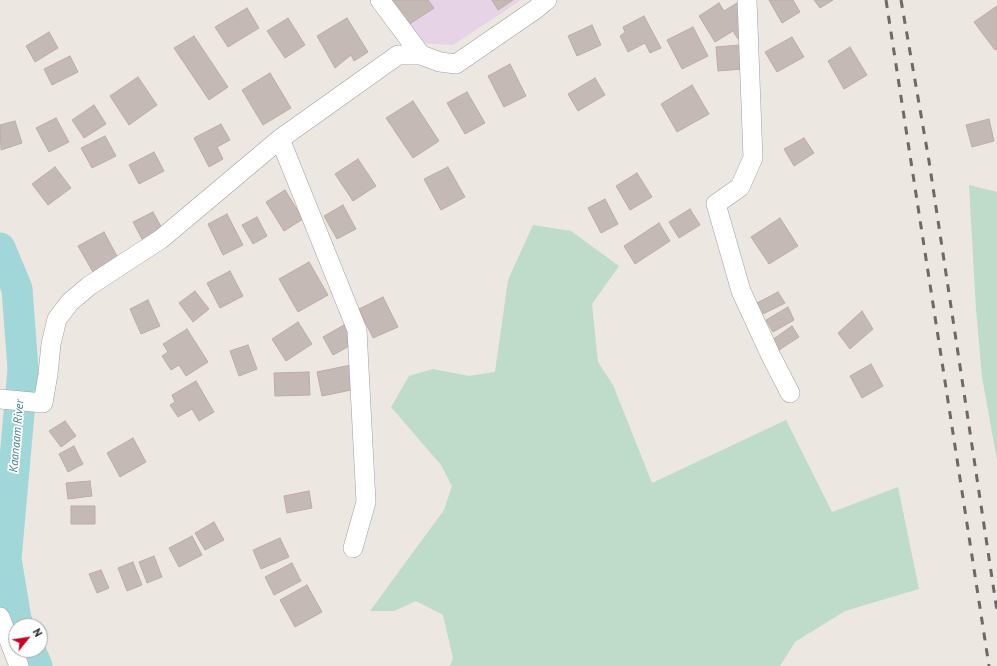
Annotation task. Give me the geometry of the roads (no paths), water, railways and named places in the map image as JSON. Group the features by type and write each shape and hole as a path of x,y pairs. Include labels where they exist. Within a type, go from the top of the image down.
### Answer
{"street":[{"path":"380,0 421,55"},
{"path":"0,399 43,403 51,344 57,319 70,302 89,286 161,238 280,139 398,55 421,55 440,62 456,64 547,0"},
{"path":"747,0 753,158 740,187 716,204 741,291 770,356 790,393"},
{"path":"280,139 357,330 366,502 353,548"},
{"path":"0,616 19,666"}],"waterway":[{"name":"Kaanaam River","path":"0,248 17,289 23,369 6,559 16,618"},
{"name":"Kaanaam River","path":"34,658 37,666"}],"railway":[{"path":"886,0 989,666"},
{"path":"901,0 929,161 997,611"}]}
